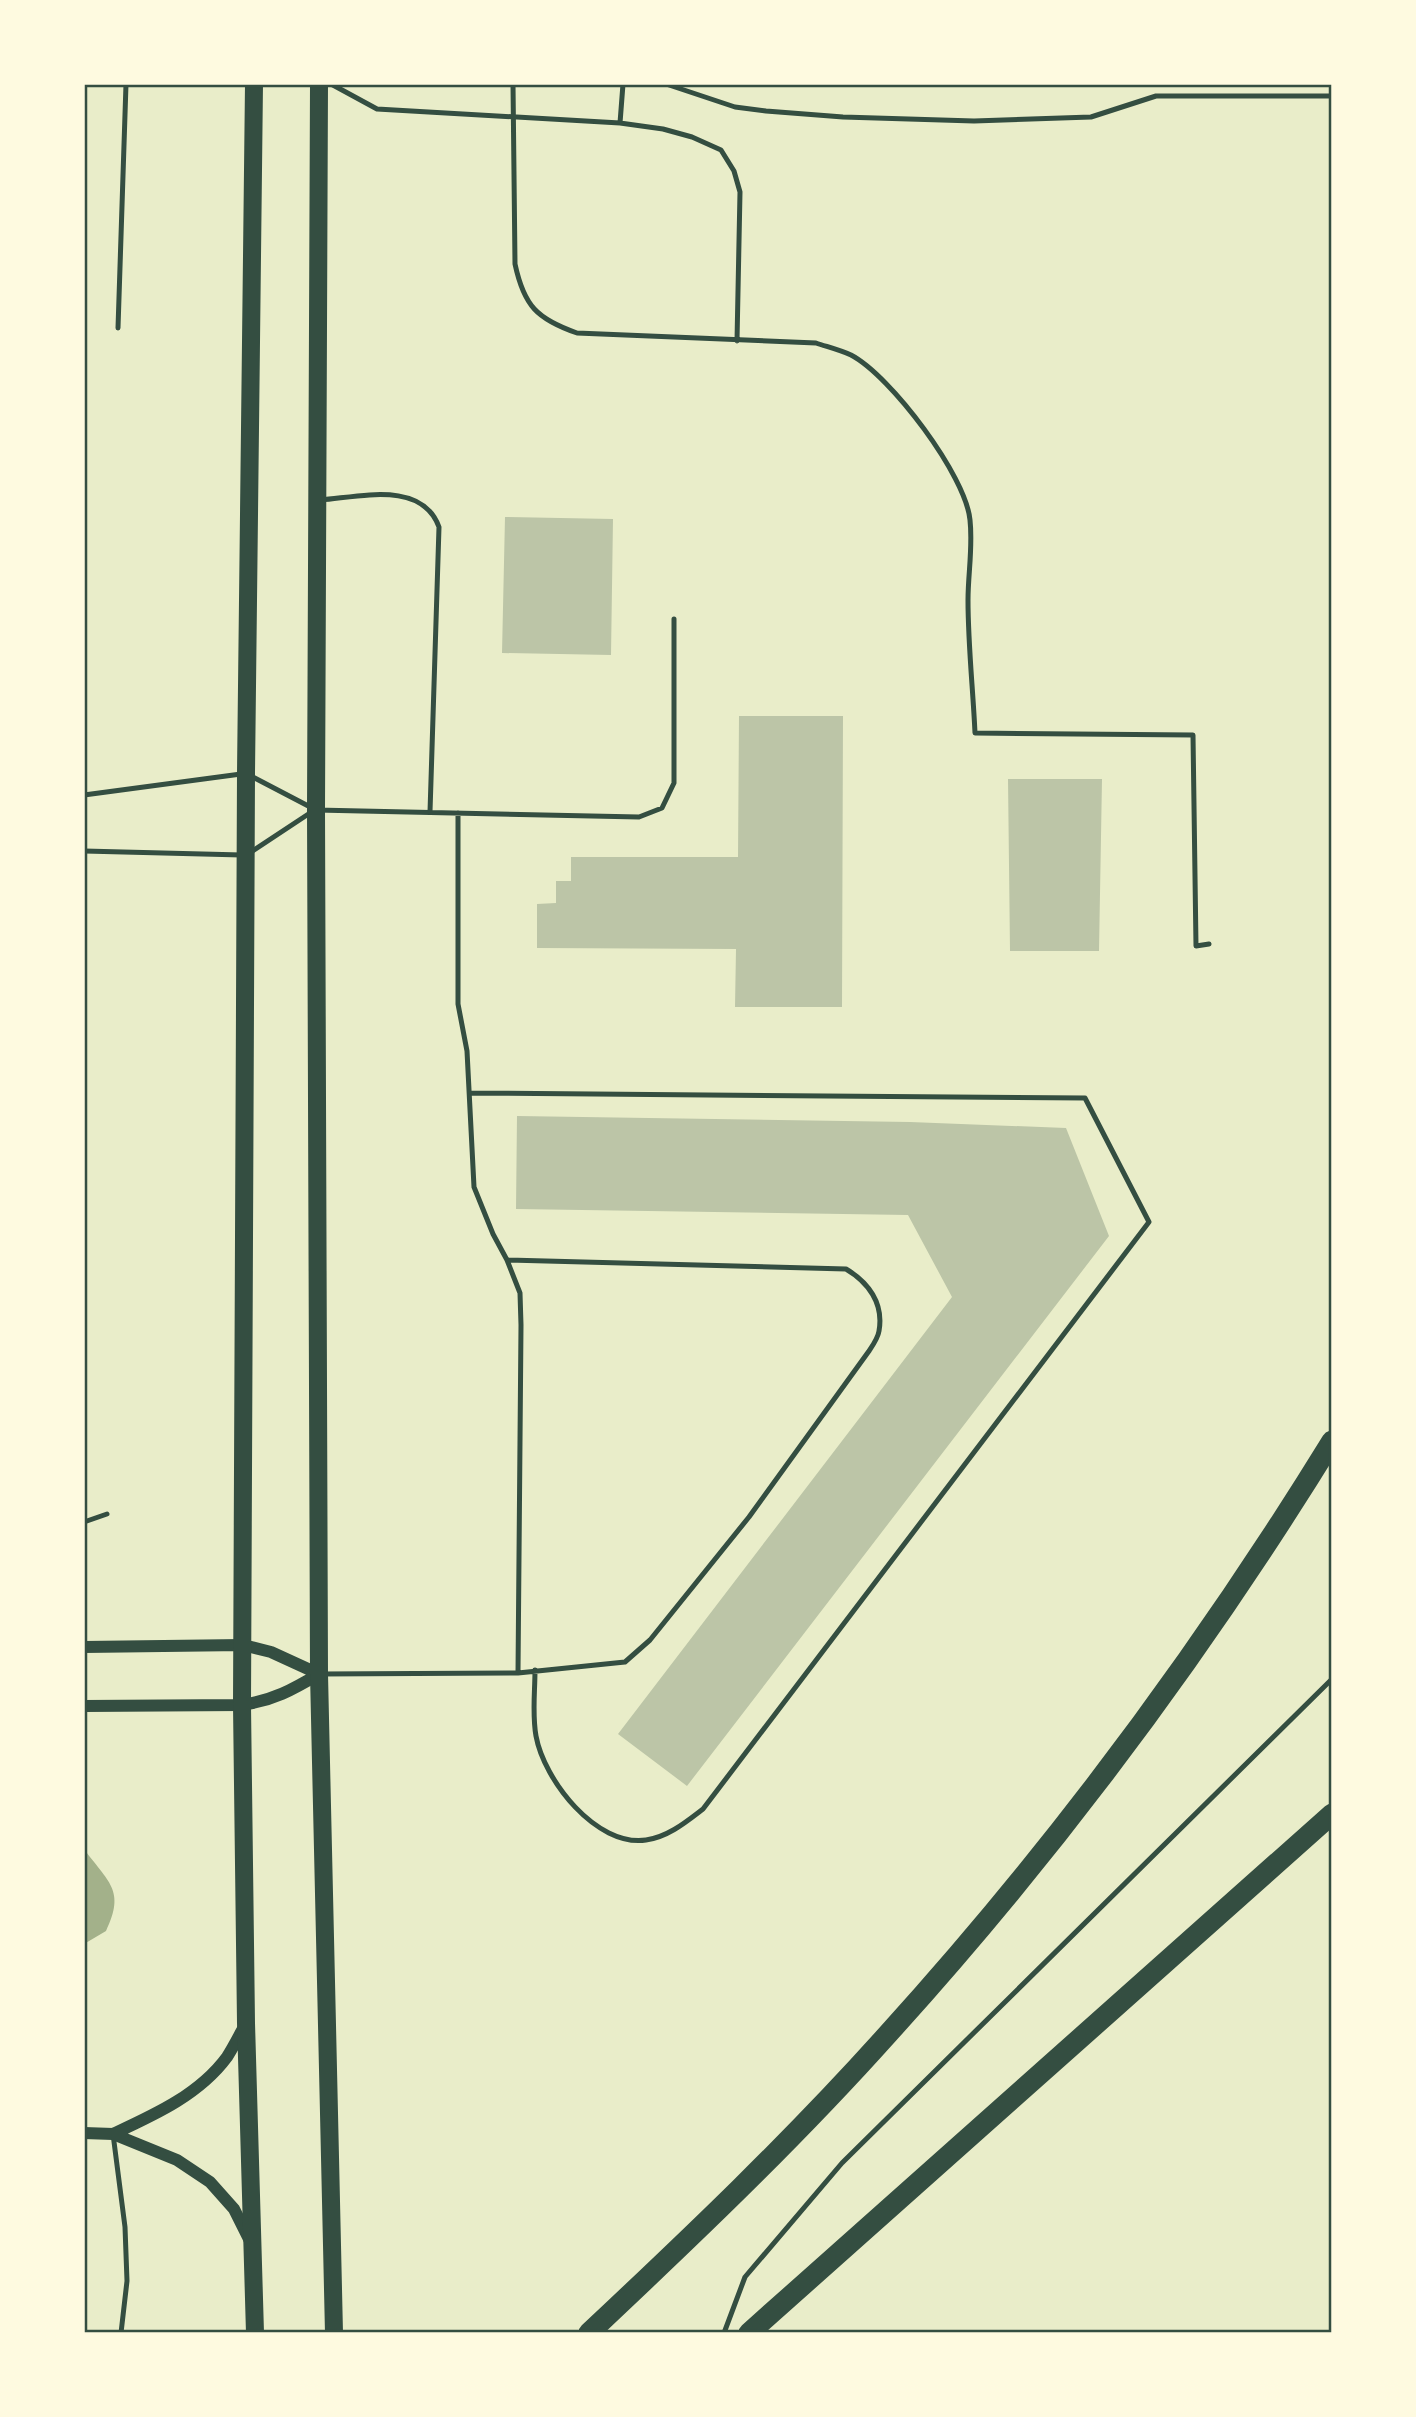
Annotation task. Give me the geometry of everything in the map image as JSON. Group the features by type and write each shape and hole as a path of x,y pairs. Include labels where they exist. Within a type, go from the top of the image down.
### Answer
{"highway":[{"path":"589,2333 792,2137 887,2035 974,1935 1064,1826 1146,1720 1329,1453"},
{"path":"749,2333 1332,1814"}],"main road":[{"path":"254,84 245,856 242,1705 246,2023 255,2333"},
{"path":"320,84 316,810 319,1674 334,2333"}],"street":[{"path":"84,1647 243,1644 271,1652 319,1674"},
{"path":"84,1706 242,1705 267,1702 319,1674"},
{"path":"113,2134 178,2101 206,2079 227,2057 246,2023"},
{"path":"84,2133 113,2134 177,2160 210,2182 234,2209 253,2248"}],"lane":[{"path":"118,328 126,84"},
{"path":"331,84 377,109 620,123 663,129 692,137 721,150 729,161 740,192 737,341"},
{"path":"513,84 515,264 520,288 537,313 548,322 577,333 816,344 853,356 893,391 948,464 963,494 970,519 968,601 975,733 1193,735 1196,946 1209,944"},
{"path":"620,123 623,84"},
{"path":"666,84 734,107 766,111 843,117 974,121 1091,117 1156,96 1332,96"},
{"path":"317,501 404,495 422,503 434,515 439,527 430,812"},
{"path":"84,795 246,773 316,810 639,817 662,808 674,783 674,619"},
{"path":"84,851 245,856 316,810"},
{"path":"458,813 458,1004 467,1051 474,1187 520,1293 522,1325 517,1673"},
{"path":"469,1093 1085,1098 1149,1222 703,1809 681,1826 645,1840 630,1839 611,1833 581,1812 553,1777 536,1737 535,1670"},
{"path":"319,1674 517,1673 625,1662 650,1640 749,1517 861,1362 879,1332 880,1316 873,1293 862,1278 846,1269 507,1259"},
{"path":"84,1522 107,1514"},
{"path":"724,2333 745,2277 842,2163 1332,1679"},
{"path":"113,2134 125,2227 127,2281 121,2333"}],"shaded area":[{"path":"84,1849 107,1879 114,1896 114,1906 106,1931 84,1944"}],"building":[{"path":"505,517 613,519 611,655 502,653"},
{"path":"739,716 843,716 842,1007 735,1007 736,949 537,948 537,904 556,903 556,881 571,881 571,857 738,857"},
{"path":"1008,779 1102,779 1099,951 1010,951"},
{"path":"517,1116 910,1122 1066,1128 1109,1236 687,1786 618,1734 952,1297 908,1215 516,1209"}]}
